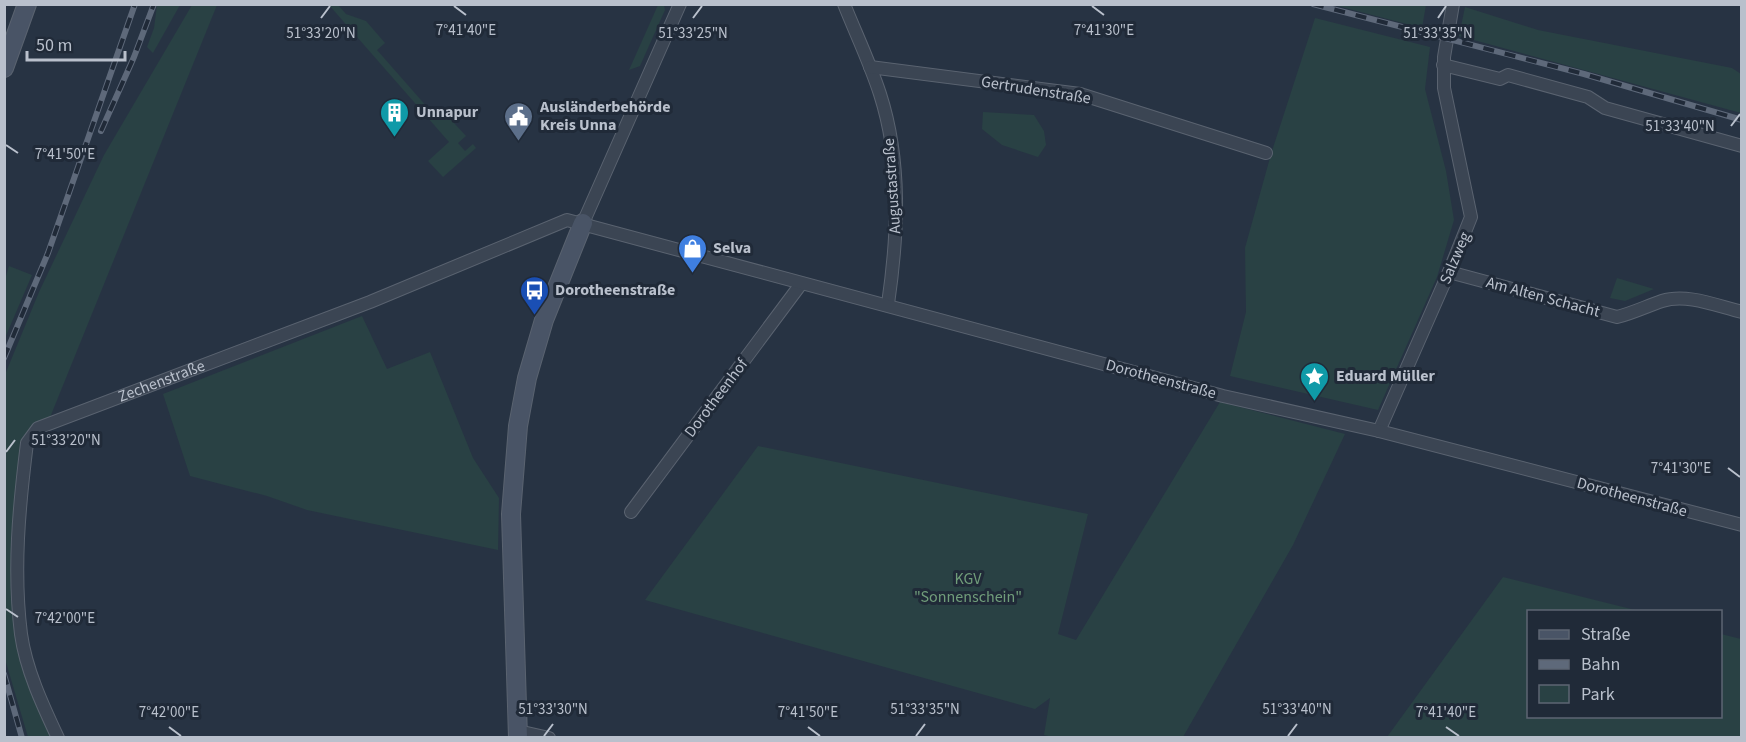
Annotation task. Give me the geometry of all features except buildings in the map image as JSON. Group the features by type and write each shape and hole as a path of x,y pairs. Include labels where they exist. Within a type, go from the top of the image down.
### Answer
{"street":[{"path":"4,68 27,4"},
{"path":"549,738 518,734 512,514 518,426 527,378 544,320 583,223 680,4"},
{"name":"Augustastraße","path":"844,4 881,96 892,147 896,248 888,304"},
{"name":"Salzweg","path":"1379,431 1471,217 1444,88 1443,64 1453,4"},
{"path":"1443,64 1500,79 1508,75 1588,97 1605,108 1742,146"},
{"name":"Gertrudenstraße","path":"870,67 1080,94 1266,153"},
{"name":"Zechenstraße","path":"58,738 40,701 21,636 16,560 27,443 38,428 370,303 567,220 583,223"},
{"name":"Dorotheenstraße","path":"583,223 801,285 888,304 1223,396 1379,431 1742,525"},
{"name":"Am Alten Schacht","path":"1449,272 1617,317 1638,312 1664,301 1686,299 1742,312"},
{"name":"Dorotheenhof","path":"631,512 801,285"}],"green space":[{"path":"157,5 180,5 153,53 147,47 154,28"},
{"path":"192,5 217,5 51,415 47,424 27,443 16,560 21,636 58,737 28,737 5,659 4,377 39,292 104,155"},
{"path":"329,5 338,5 346,14 366,21 385,43 377,50 435,116 442,110 466,136 458,143 465,151 473,144 476,148 443,177 428,161 449,142"},
{"path":"658,5 664,5 665,10 640,66 629,70"},
{"path":"1334,5 1426,5 1422,28"},
{"path":"1465,7 1538,30 1732,68 1741,74 1741,113 1459,36"},
{"path":"1315,18 1430,47 1425,89 1446,171 1454,220 1437,277 1378,410 1230,376 1246,312 1245,248 1271,154"},
{"path":"983,112 1034,115 1044,131 1046,145 1038,157 1002,145 982,129"},
{"path":"9,266 32,275 5,338 5,279"},
{"path":"1617,278 1654,289 1625,301 1610,298"},
{"path":"362,316 387,369 430,352 473,458 499,498 498,550 307,510 267,496 190,476 163,394"},
{"name":"KGV \"Sonnenschein\"","path":"1220,402 1345,434 1293,545 1183,737 1052,737 1044,735 1050,698 1035,709 645,600 758,446 1088,514 1058,634 1076,640"},
{"path":"1503,577 1635,610 1527,610 1527,718 1722,718 1722,634 1741,639 1741,737 1387,737"}],"railway":[{"path":"4,358 48,253 135,4"},
{"path":"101,131 134,57 154,4"},
{"path":"1313,4 1584,74 1742,120"},
{"path":"4,674 22,738"}],"place":[{"name":"Unnapur","path":"395,138"},
{"name":"Ausländerbehörde Kreis Unna","path":"519,142"},
{"name":"Selva","path":"692,274"},
{"name":"Dorotheenstraße","path":"534,316"},
{"name":"Eduard Müller","path":"1315,402"}]}
